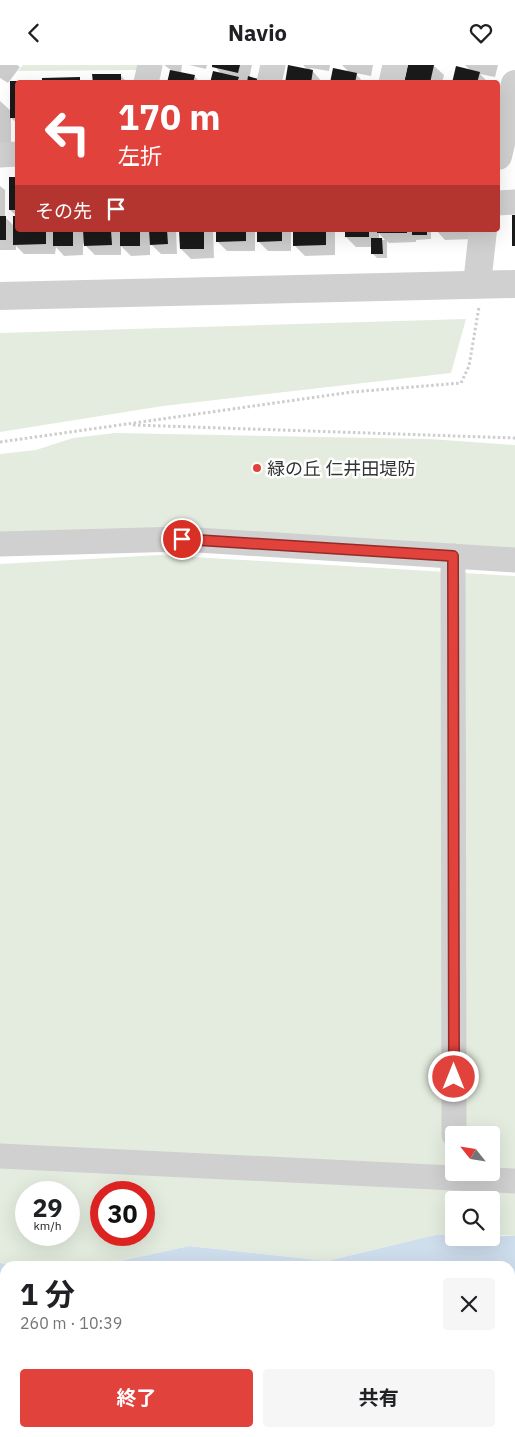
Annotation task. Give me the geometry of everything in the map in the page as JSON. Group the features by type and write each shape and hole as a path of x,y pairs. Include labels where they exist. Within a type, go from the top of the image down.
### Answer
{"street":[{"path":"147,80 150,65"},
{"path":"269,80 272,65"},
{"path":"392,80 395,65"},
{"path":"500,143 515,83"},
{"path":"0,155 15,155"},
{"path":"500,203 515,202"},
{"path":"477,284 483,232"},
{"path":"0,296 515,284"},
{"path":"0,544 182,539 515,560"},
{"path":"453,556 454,1126"},
{"path":"0,1156 445,1175"},
{"path":"500,1180 515,1181"}],"path":[{"path":"0,442 352,393 461,383 469,366 479,311 477,284"},
{"path":"123,425 515,438"}],"shaded area":[{"path":"23,65 142,65 141,70 18,71"},
{"path":"466,319 451,373 163,406 0,432 0,333"},
{"path":"115,433 430,439 515,445 515,552 0,537 0,454 36,450 73,438"},
{"path":"160,555 515,576 515,1236 500,1235 500,1191 445,1191 445,1235 435,1235 327,1261 189,1246 120,1261 0,1261 0,564"}],"water":[{"path":"435,1235 445,1235 445,1246 500,1246 500,1236 515,1236 515,1261 327,1261"},
{"path":"189,1246 327,1261 120,1261"}],"building":[{"path":"212,65 240,65 238,73 212,67"},
{"path":"288,65 313,70 311,80 286,80"},
{"path":"408,65 434,65 431,80 405,80"},
{"path":"456,66 480,72 478,80 453,80"},
{"path":"333,68 357,73 356,80 331,80"},
{"path":"170,70 195,75 194,80 168,80"},
{"path":"213,71 239,77 238,80 211,80"},
{"path":"92,74 121,74 121,80 93,80"},
{"path":"248,76 258,79 258,80 247,80"},
{"path":"80,77 80,80 42,80 42,78"},
{"path":"10,81 15,81 15,118 10,118"},
{"path":"9,177 15,177 15,210 9,210"},
{"path":"512,215 515,215 515,246 512,246"},
{"path":"0,216 6,216 6,240 0,240"},
{"path":"13,216 15,216 15,232 46,232 46,244 13,245"},
{"path":"53,232 73,232 73,246 53,246"},
{"path":"83,232 111,232 112,245 84,246"},
{"path":"120,232 140,232 140,246 120,246"},
{"path":"149,232 167,232 168,244 150,245"},
{"path":"179,232 204,232 204,249 180,249"},
{"path":"216,232 246,232 246,241 216,242"},
{"path":"257,232 282,232 282,241 257,242"},
{"path":"293,232 326,232 326,245 293,246"},
{"path":"345,232 369,232 369,237 345,237"},
{"path":"377,232 407,232 407,233"},
{"path":"412,232 427,232 427,235 412,235"},
{"path":"371,238 382,238 383,254 371,254"}],"place":[{"name":"緑の丘 仁井田堤防","path":"257,468"}],"route":[{"path":"182,539 453,556 454,1077"}]}
